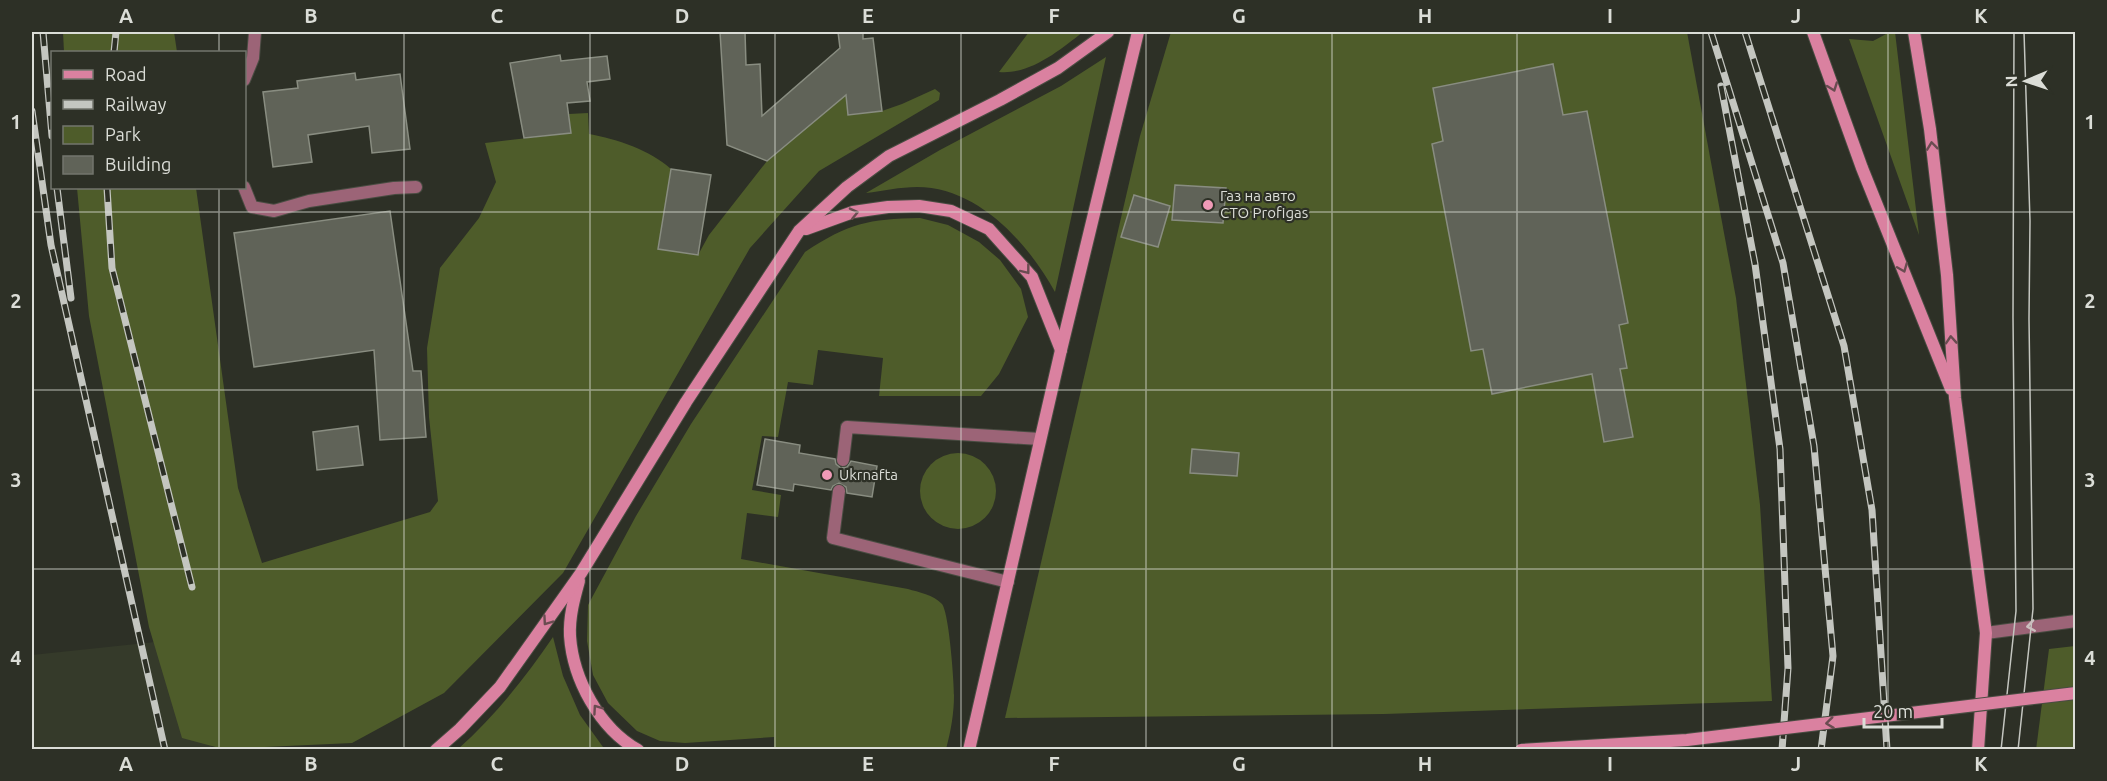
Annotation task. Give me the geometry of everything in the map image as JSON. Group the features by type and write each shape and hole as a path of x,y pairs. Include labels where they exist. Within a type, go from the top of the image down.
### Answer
{"main road":[{"path":"436,750 460,729 500,687 581,573 686,402 799,231 847,187 889,156 1058,68 1108,32"},
{"path":"969,750 1040,439 1138,32"},
{"path":"1813,32 1862,168 1955,398"},
{"path":"1914,32 1930,129 1947,275 1955,398 1986,633 1978,750"},
{"path":"799,231 853,212 888,207 919,206 951,211 989,229 1032,277 1061,350"},
{"path":"581,573 572,609 570,635 577,675 596,711 627,744 638,750"},
{"path":"1521,750 1687,740 2076,693"}],"street":[{"path":"246,75 253,58 255,32"},
{"path":"245,189 252,207 274,211 309,201 394,188 416,187"},
{"path":"843,460 848,427 1040,439"},
{"path":"839,491 833,538 1008,582"},
{"path":"1986,633 2076,621"}],"shaded area":[{"path":"193,638 212,749 32,749 32,655"}],"green space":[{"path":"63,32 174,32 177,51 64,51"},
{"path":"1029,32 1083,32 1044,60 1022,70 999,72"},
{"path":"1171,32 1687,32 1736,298 1760,505 1772,701 1384,714 1005,718 1140,136"},
{"path":"1890,32 1895,32 1919,235 1849,39 1873,41"},
{"path":"1106,57 1055,292 1044,273 1016,237 980,207 939,190 917,187 866,193 940,150 1061,86"},
{"path":"935,89 940,93 939,100 819,171 750,248 563,573 444,693 352,743 223,749 182,738 149,627 89,316 77,189 196,189 238,488 262,563 430,512 438,501 429,417 427,348 440,268 479,218 496,182 485,143 571,133 569,114 588,113 589,134 633,146 663,162 671,169 659,249 698,255 709,235 767,161 846,95 849,115 882,111"},
{"path":"920,218 948,225 979,242 1000,260 1021,289 1028,317 999,374 981,396 879,396 883,358 818,350 813,385 788,382 778,437 762,436 752,490 781,495 778,517 747,513 741,559 908,589 926,594 939,601 945,610 947,620 954,687 953,715 946,749 774,749 774,737 685,743 660,741 637,731 608,703 593,675 587,641 588,605 636,516 691,424 805,252 820,242 860,224"},
{"path":"958,453 972,456 985,464 993,477 996,491 993,505 985,518 972,526 958,529 944,526 931,518 923,505 920,491 923,477 931,464 944,456"},
{"path":"553,637 563,676 580,715 603,747 458,749 509,696"},
{"path":"2075,646 2075,749 2036,750 2049,649"}],"building":[{"path":"720,32 745,32 746,65 760,64 762,116 840,48 838,32 863,32 863,39 873,38 882,111 848,115 846,95 767,161 727,145"},
{"path":"560,55 561,61 607,56 610,79 587,82 590,101 567,103 571,133 524,138 510,63"},
{"path":"1553,64 1563,115 1587,111 1628,323 1619,325 1627,368 1620,369 1633,437 1604,442 1592,374 1492,394 1483,349 1471,351 1432,144 1443,141 1433,88"},
{"path":"355,73 356,80 400,74 410,149 372,153 369,126 308,135 312,162 273,167 263,92 298,88 297,81"},
{"path":"671,169 711,175 698,255 658,249"},
{"path":"1175,185 1226,188 1223,223 1172,220"},
{"path":"1134,195 1170,206 1158,247 1121,237"},
{"path":"390,211 413,371 421,371 426,437 380,440 374,350 254,367 234,233"},
{"path":"358,426 363,465 317,470 313,432"},
{"path":"765,439 800,445 799,453 835,459 836,464 841,468 847,467 851,461 877,466 872,497 847,493 846,487 839,483 831,490 794,484 793,491 757,485"},
{"path":"1192,449 1239,453 1237,476 1190,473"}],"tram line":[{"path":"2001,750 2016,611 2013,318 2014,32"},
{"path":"2018,750 2033,609 2030,221 2024,32"}],"railway":[{"path":"43,32 51,124"},
{"path":"114,51 116,32"},
{"path":"1711,32 1783,263 1814,446 1833,656 1821,750"},
{"path":"1745,32 1844,346 1872,510 1887,750"},
{"path":"1721,86 1755,264 1780,449 1788,668 1782,750"},
{"path":"32,111 51,245 165,750"},
{"path":"57,189 71,298"},
{"path":"107,189 112,268 192,587"}],"place":[{"name":"Газ на авто СТО Profigas","path":"1208,205"},
{"name":"Ukrnafta","path":"827,475"}]}
